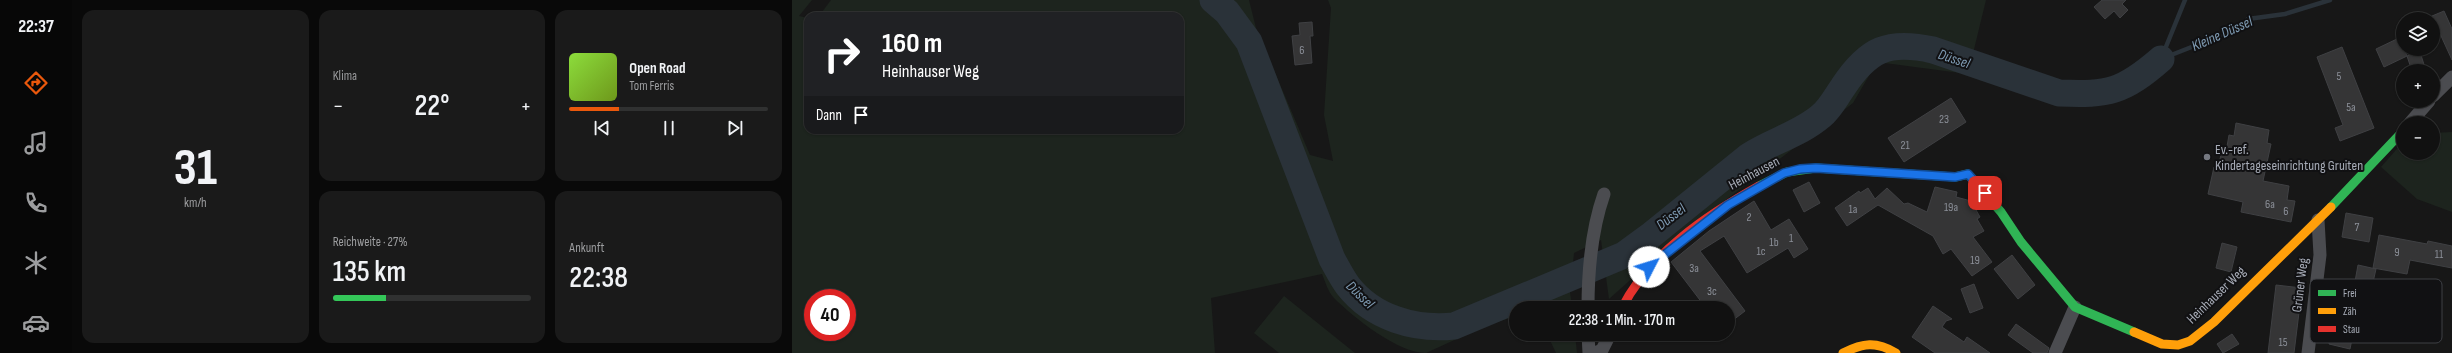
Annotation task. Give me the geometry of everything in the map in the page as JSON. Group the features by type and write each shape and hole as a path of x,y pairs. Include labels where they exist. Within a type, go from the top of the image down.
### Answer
{"street":[{"path":"2440,89 2452,77"},
{"path":"2416,116 2422,108"},
{"name":"Heinhauser Weg","path":"1968,174 2001,212 2026,248 2075,307 2162,344 2178,344 2190,341 2214,322 2246,288 2318,220 2396,137"},
{"name":"Heinhausen","path":"1626,301 1637,281 1649,267 1676,244 1728,205 1784,173 1800,169 1816,168 1955,177 1968,174"},
{"path":"1588,301 1591,248 1596,218 1604,194"},
{"name":"Grüner Weg","path":"2317,279 2320,255 2318,220"},
{"path":"2055,353 2075,307"},
{"name":"Grüner Weg","path":"2308,353 2310,337"},
{"path":"1588,341 1589,353"},
{"path":"1595,353 1602,350 1606,341"},
{"path":"1843,353 1864,343 1882,344 1896,353"}],"shaded area":[{"path":"792,0 812,0 799,16 804,17 804,134 1184,134 1184,12 822,12 831,0 1249,0 1256,28 1310,155 1333,161 1324,115 1331,8 1328,0 1986,0 1968,74 1877,62 1853,103 1685,231 1609,299 1601,240 1574,253 1570,292 1571,301 1509,301 1509,318 1485,326 1426,353 1403,347 1390,341 1353,315 1332,296 1322,274 1211,298 1215,353 792,353"},
{"path":"2452,132 2452,212 2417,199 2381,167 2396,150 2396,160 2440,160 2440,133"},
{"path":"1284,296 1355,353 1279,353 1254,333"},
{"path":"1550,341 1576,341 1577,353 1556,353"}],"building":[{"path":"2102,0 2126,0 2122,4 2128,10 2120,18 2114,11 2105,19 2094,7"},
{"path":"2444,11 2452,29 2452,60 2440,34 2440,13"},
{"path":"1312,22 1313,36 1310,36 1312,63 1295,65 1292,36 1300,35 1299,23"},
{"path":"2396,39 2396,56 2407,56 2384,67 2376,49"},
{"path":"2342,47 2374,128 2340,141 2335,128 2343,125 2317,57"},
{"path":"2407,56 2421,56 2424,64 2410,64"},
{"path":"1951,98 1966,122 1904,162 1888,138"},
{"path":"2236,123 2269,130 2267,143 2271,144 2263,181 2289,186 2287,200 2295,201 2291,222 2241,212 2243,202 2208,194 2214,167 2218,167 2222,151 2226,152 2229,135 2234,136"},
{"path":"1809,182 1820,203 1804,212 1793,190"},
{"path":"1935,187 1957,192 1956,197 1971,201 1980,217 1977,219 1984,231 1973,237 1992,262 1972,276 1951,249 1943,254 1933,236 1878,205 1847,226 1835,208 1859,191 1860,193 1868,188 1875,199 1887,188 1904,204 1908,203 1927,212"},
{"path":"1754,201 1771,230 1789,219 1808,249 1794,258 1788,248 1747,273 1724,236 1700,251 1745,311 1735,319 1735,301 1701,301 1671,262 1709,231"},
{"path":"2346,213 2373,218 2369,242 2342,237"},
{"path":"2379,235 2427,244 2428,241 2452,246 2452,268 2410,260 2407,274 2373,268"},
{"path":"2222,243 2237,247 2231,272 2216,268"},
{"path":"2012,255 2035,285 2018,299 1994,269"},
{"path":"2358,265 2376,269 2374,279 2355,279"},
{"path":"1974,284 1983,308 1970,313 1961,289"},
{"path":"2276,285 2302,288 2294,353 2268,353"},
{"path":"1933,306 1952,319 1946,321 1942,327 1964,342 1967,337 1990,353 1935,353 1912,337"},
{"path":"2016,324 2049,348 2047,353 2033,353 2008,335"},
{"path":"2232,334 2239,344 2223,353 2217,344"},
{"path":"2329,343 2351,343 2350,349"}],"waterway":[{"name":"Düssel","path":"1213,0 1227,12 1249,42 1332,259 1348,286 1358,297 1382,314 1410,324 1439,327 1454,326 1624,255 1650,236 1749,156 1795,133 1821,116 1830,106 1852,74 1861,64 1880,50 1903,46 1933,50 2059,93 2091,93 2114,89 2136,79 2161,59"},
{"name":"Düssel","path":"2161,59 2185,0"},
{"name":"Kleine Düssel","path":"2161,59 2240,28 2248,19 2285,14 2330,0"}],"traffic: fast":[{"path":"2331,207 2396,138"},
{"path":"1759,186 1787,172 1816,168 1955,177 1968,174 2001,212 2021,242 2075,307 2134,332"}],"traffic: slow":[{"path":"2134,332 2162,344 2178,345 2190,341 2214,322 2331,207"},
{"path":"1843,353 1863,345 1876,345 1896,353"}],"traffic: jam":[{"path":"1626,301 1647,270 1681,238 1719,210 1759,186"}],"place":[{"name":"Ev.-ref. Kindertageseinrichtung Gruiten","path":"2207,157"}],"route":[{"path":"1649,267 1728,205 1784,173 1800,169 1816,168 1955,177 1968,174 1985,193"}]}
